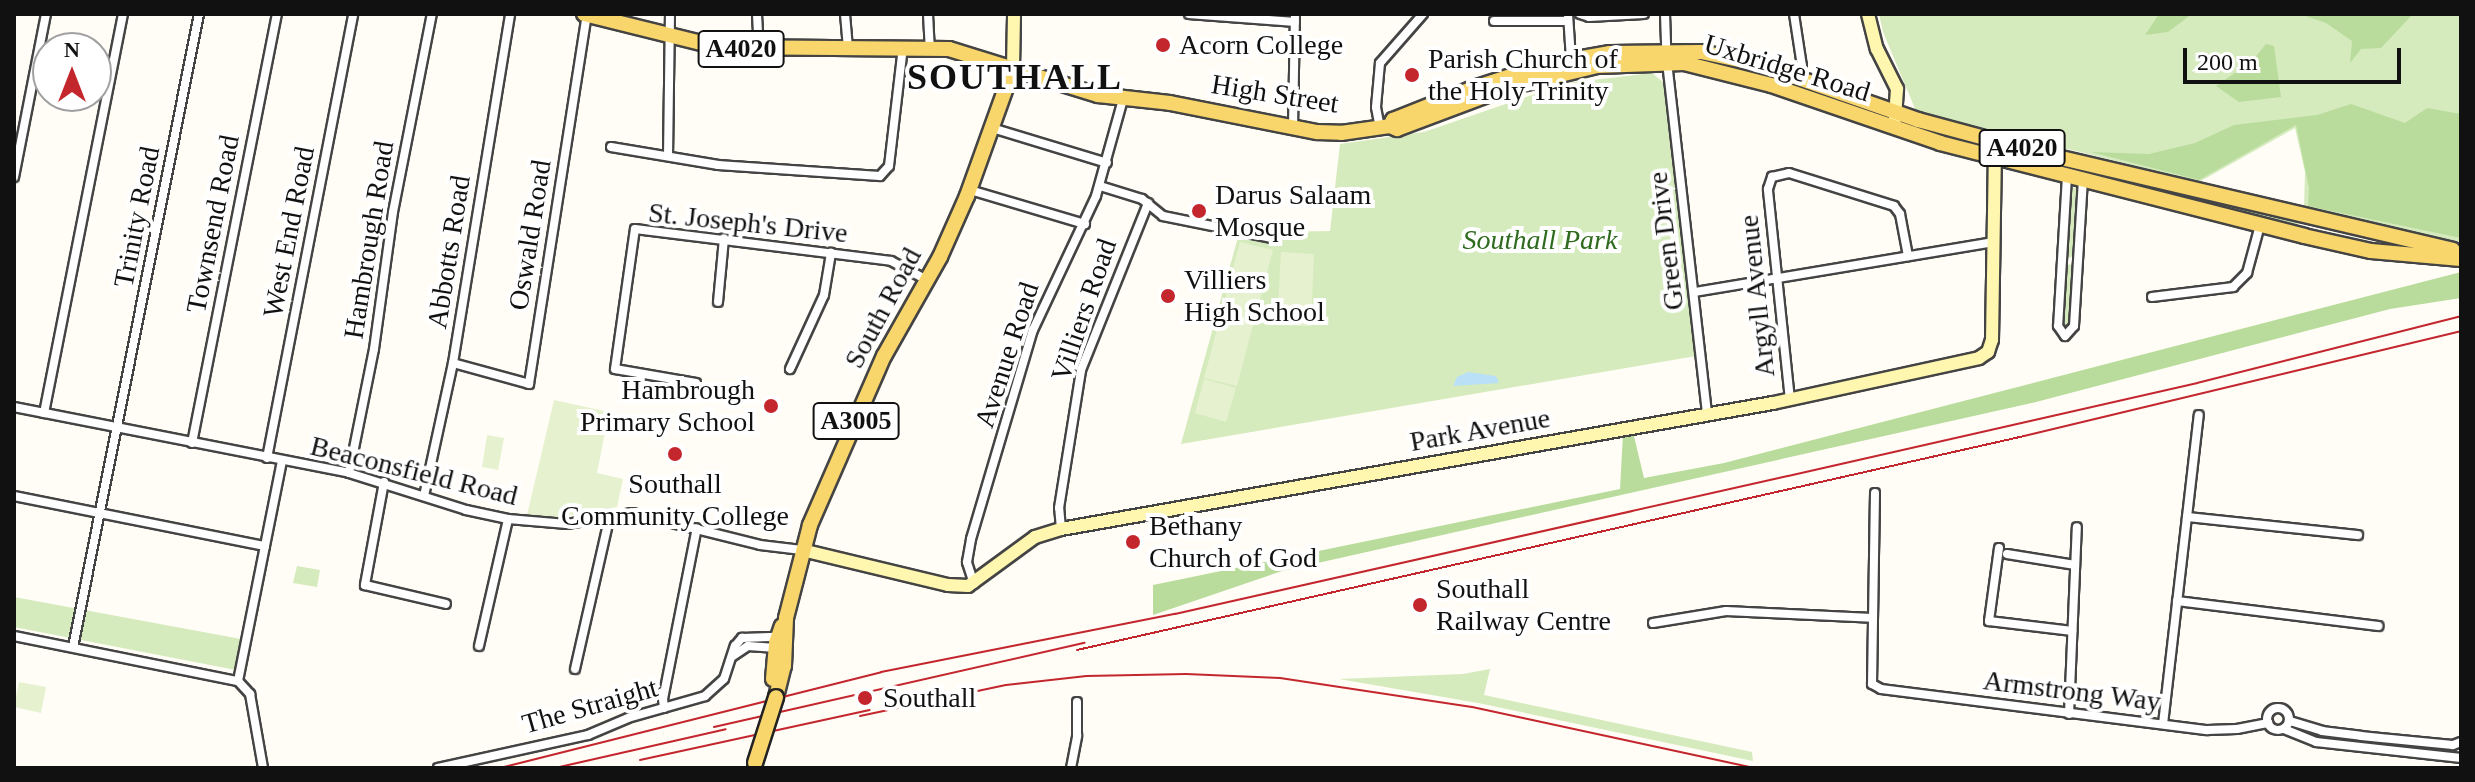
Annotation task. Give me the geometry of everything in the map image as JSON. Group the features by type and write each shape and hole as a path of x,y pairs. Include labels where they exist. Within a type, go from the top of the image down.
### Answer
{"main road":[{"name":"A4020","path":"586,14 670,38 717,47 903,46 930,42 1013,68"},
{"name":"Uxbridge Road","path":"1524,77 1666,56"},
{"name":"Uxbridge Road","path":"1385,127 1397,129 1571,59 1666,56 1800,79 2039,161 2067,176 2260,225 2371,251 2459,253"},
{"name":"Uxbridge Road","path":"1725,64 1771,85 1893,129 1995,156 2145,179 2459,253"},
{"name":"High Street","path":"1013,68 1123,99 1170,103 1293,128 1341,133 1385,127"},
{"name":"South Road","path":"754,766 784,666 781,634 802,550 884,356 927,280 970,190 1013,68"},
{"path":"2140,195 2133,183 2145,179"},
{"path":"2297,234 2305,226 2302,217"}],"street":[{"path":"14,177 46,14"},
{"path":"44,413 123,14"},
{"name":"Trinity Road","path":"73,647 199,14"},
{"name":"Townsend Road","path":"192,443 277,14"},
{"name":"West End Road","path":"267,458 353,14"},
{"name":"Hambrough Road","path":"349,473 374,349 393,212 432,14"},
{"name":"Abbotts Road","path":"424,496 453,363 510,14"},
{"name":"Oswald Road","path":"453,363 529,384 586,14"},
{"path":"668,156 670,14"},
{"path":"757,14 759,49"},
{"path":"845,14 848,47"},
{"path":"928,14 930,42"},
{"path":"1013,68 1014,14"},
{"path":"1189,14 1295,18 1293,128"},
{"path":"1385,127 1376,107 1380,63 1423,14"},
{"path":"1580,14 1589,17 1644,14"},
{"name":"Green Drive","path":"1665,14 1666,56 1707,414"},
{"path":"1794,14 1802,66 1800,79"},
{"path":"1868,14 1877,49 1897,89 1893,129"},
{"path":"1494,21 1568,17 1571,59"},
{"path":"611,147 726,166 874,177 885,174 889,166 903,46"},
{"name":"Avenue Road","path":"974,584 967,562 971,539 1033,330 1046,296 1085,224 1100,186 1123,99"},
{"path":"992,128 1107,163"},
{"name":"Park Avenue","path":"974,584 1035,537 1061,529 1790,400 1985,355 1992,340 1995,156"},
{"name":"Argyll Avenue","path":"1790,400 1768,185 1780,173 1791,174 1894,206 1900,214 1908,256"},
{"path":"2067,176 2058,326 2065,336 2074,326 2083,180"},
{"path":"1100,186 1148,203 1163,216 1271,238"},
{"path":"970,190 1085,224"},
{"name":"Villiers Road","path":"1061,529 1059,508 1081,370 1148,203"},
{"path":"2152,297 2233,287 2247,273 2260,225"},
{"name":"St. Joseph's Drive","path":"696,383 615,369 635,229 891,261 927,280"},
{"path":"718,302 724,238"},
{"path":"1695,292 1993,242"},
{"path":"790,369 824,295 831,253"},
{"name":"Beaconsfield Road","path":"14,407 349,473 466,510 508,519 567,524 610,515 648,515 760,545 802,550"},
{"path":"2163,724 2199,415"},
{"path":"238,681 260,586 282,461"},
{"path":"384,482 365,585 446,604"},
{"path":"1653,623 1726,611 1872,618 1875,493"},
{"path":"14,496 265,546"},
{"path":"575,669 610,515"},
{"path":"2187,517 2358,535"},
{"path":"479,646 508,519"},
{"path":"2069,714 2077,527"},
{"path":"664,708 663,694 697,528"},
{"path":"802,550 948,585 974,584"},
{"path":"2072,631 1989,621 2003,551 2075,565"},
{"path":"2177,601 2378,626"},
{"name":"Armstrong Way","path":"1872,618 1872,684 1881,689 2163,724 2237,729 2268,723"},
{"name":"The Straight","path":"438,768 588,735 712,692 724,679 732,656 748,646 781,634"},
{"path":"14,636 238,681 250,694 263,768"},
{"path":"1071,768 1077,736 1077,702"},
{"name":"Armstrong Way","path":"2461,742 2453,745 2322,731 2290,721 2287,712 2279,707 2269,712 2268,723 2272,729 2284,729 2316,742 2461,758"},
{"path":"2284,729 2290,721"},
{"path":"263,756 269,768"}],"green space":[{"path":"1879,14 2461,14 2461,242 2304,208 2305,172 2295,128 2199,182 1916,111 1883,32"},
{"path":"2159,14 2192,14 2168,32 2145,35"},
{"path":"2300,14 2413,14 2381,48 2361,49 2350,63 2352,41 2326,23"},
{"path":"2266,44 2274,46 2281,97 2239,102 2216,86 2252,61"},
{"name":"Southall Park","path":"1652,73 1663,82 1696,356 1181,444 1238,237 1270,243 1272,232 1330,231 1340,144 1424,132 1567,83"},
{"path":"2351,104 2405,123 2427,108 2461,114 2461,238 2308,206 2309,188 2296,125 2199,180 2091,152 2149,154 2195,143 2234,125 2317,115"},
{"path":"2143,183 2297,221 2299,227 2141,189"},
{"path":"2069,187 2078,189 2075,253 2070,258 2065,253"},
{"path":"1240,242 1273,250 1237,386 1204,378"},
{"path":"1281,252 1314,254 1311,326 1277,325"},
{"path":"2070,264 2074,269 2072,326 2066,330 2062,325 2064,268"},
{"path":"2461,272 2461,298 2390,309 2036,402 1282,571 1153,615 1153,585 1620,489 1623,434 1633,432 1644,478 1724,463"},
{"path":"1204,379 1236,388 1226,422 1195,413"},
{"path":"554,400 609,412 597,473 623,479 617,507 559,517 527,515"},
{"path":"487,435 504,438 498,470 482,467"},
{"path":"297,566 320,570 317,587 293,583"},
{"path":"14,597 241,639 236,670 14,627"},
{"path":"1490,669 1484,695 1752,752 1753,761 1478,703 1339,679 1463,674"},
{"path":"19,682 46,687 41,713 14,707"}],"water":[{"path":"1468,372 1496,376 1499,383 1453,386 1457,377"}],"railway":[{"path":"500,768 881,672 1175,614 1788,476 2197,383 2461,316"},
{"path":"1077,650 2024,436 2461,331"},
{"path":"714,727 1085,643"},
{"path":"860,716 1006,685 1086,676 1186,674 1280,678 1472,707 1755,768"},
{"path":"640,760 870,710"},
{"path":"555,768 726,729"}],"place":[{"name":"Acorn College","path":"1163,45"},
{"name":"Parish Church of the Holy Trinity","path":"1412,75"},
{"name":"Darus Salaam Mosque","path":"1199,211"},
{"name":"Villiers High School","path":"1168,296"},
{"name":"Hambrough Primary School","path":"771,406"},
{"name":"Southall Community College","path":"675,454"},
{"name":"Bethany Church of God","path":"1133,542"},
{"name":"Southall Railway Centre","path":"1420,605"},
{"name":"Southall","path":"865,698"}],"district":[{"name":"SOUTHALL","path":"1015,78"}]}
